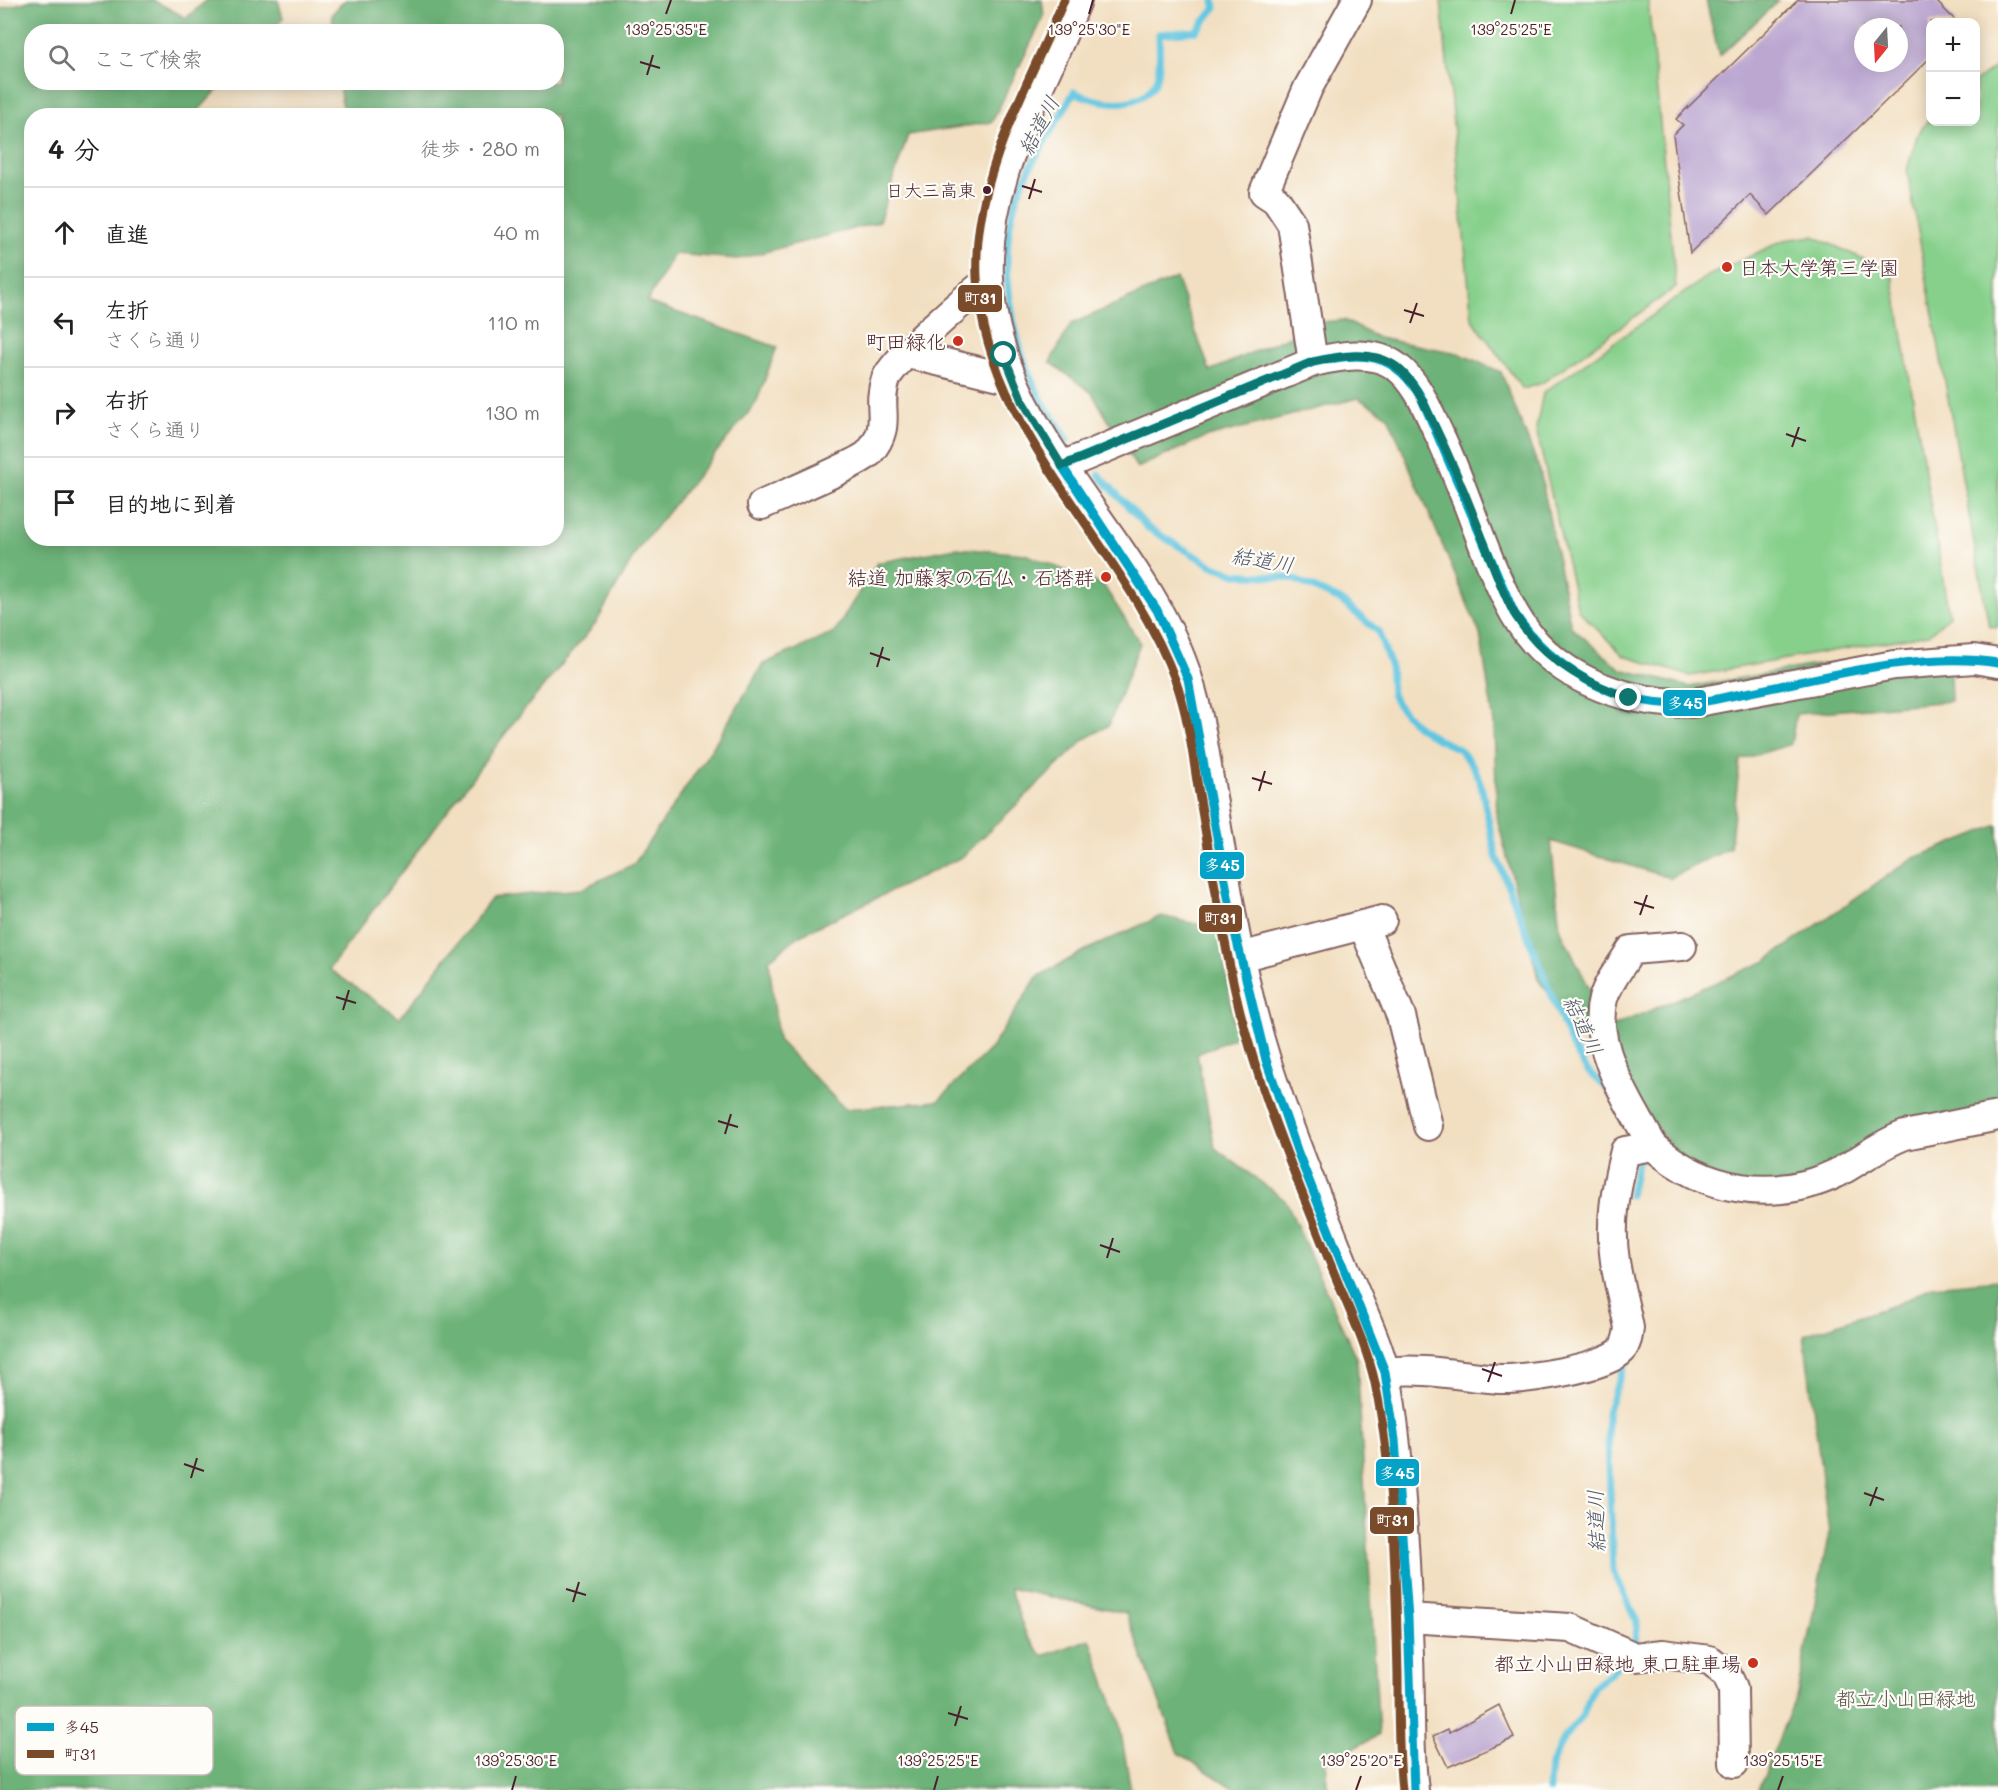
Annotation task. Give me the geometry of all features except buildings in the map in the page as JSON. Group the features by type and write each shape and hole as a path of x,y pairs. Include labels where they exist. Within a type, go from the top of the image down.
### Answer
{"street":[{"path":"1077,0 1017,131 993,216 989,280 996,330 1012,379 1033,422 1157,609 1188,679 1240,957 1263,1050 1287,1124 1398,1370 1395,1440 1408,1618 1414,1790"},
{"path":"1313,362 1292,224 1276,200 1264,192 1308,88 1357,0"},
{"path":"762,505 868,455 881,436 885,423 881,395 887,376 960,302 989,280"},
{"path":"908,354 1012,379"},
{"path":"1062,466 1313,362 1342,356 1373,358 1397,367 1411,382 1451,460 1514,613 1527,633 1550,656 1573,673 1604,689 1658,704 1692,703 1894,664 1954,660 1998,663"},
{"path":"1240,957 1372,923 1401,1016 1428,1126"},
{"path":"1644,1148 1607,1051 1600,1021 1603,997 1631,950 1682,946"},
{"path":"1398,1370 1519,1378 1596,1363 1622,1350 1628,1340 1629,1328 1614,1260 1613,1236 1616,1188 1625,1151 1644,1148 1706,1179 1751,1191 1776,1191 1835,1173 1892,1140 1905,1135 1998,1116"},
{"path":"1408,1618 1570,1628 1626,1654 1663,1654 1710,1660 1726,1673 1733,1688 1734,1762"}],"green space":[{"path":"32,0 153,0 186,18 207,0 278,0 283,18 277,24 24,24 24,90 217,90 201,108 24,108 24,546 564,546 564,108 342,108 340,90 564,90 564,24 333,24 332,14 345,0 1042,0 1044,16 992,122 908,135 879,222 738,259 674,254 647,302 777,347 756,403 638,549 596,623 514,722 329,969 400,1018 492,898 581,889 634,864 711,750 763,664 834,633 877,563 956,548 1025,554 1104,586 1140,643 1109,725 1085,739 962,857 800,935 769,960 778,1040 845,1109 938,1101 992,1047 1037,977 1086,950 1161,916 1219,929 1236,1037 1197,1054 1215,1148 1286,1201 1357,1360 1379,1735 1325,1763 1328,1790 1236,1790 1179,1753 1126,1613 1009,1588 1027,1637 1043,1656 1090,1639 1119,1722 1131,1790 0,1790 0,9"},
{"path":"1441,0 1648,0 1676,287 1542,383 1523,389 1472,319"},
{"path":"1706,0 1779,0 1719,56"},
{"path":"1998,65 1998,627 1989,626 1907,170 1917,136 1926,123 1926,126 1980,126 1980,78"},
{"path":"1813,236 1892,272 1949,616 1929,634 1690,676 1624,656 1578,610 1536,429 1543,393 1708,276 1784,240"},
{"path":"1176,278 1210,371 1322,322 1344,320 1378,338 1458,353 1501,372 1540,471 1571,627 1621,669 1689,687 1816,665 1949,649 1951,701 1796,714 1791,744 1740,760 1730,848 1670,878 1551,841 1560,929 1609,1028 1764,962 1910,860 1998,825 1998,1125 1894,1152 1785,1208 1712,1197 1539,981 1497,818 1494,724 1480,634 1388,416 1358,398 1203,438 1137,468 1092,393 1050,362 1071,324"},
{"name":"都立小山田緑地","path":"1998,1280 1998,1790 1758,1790 1797,1694 1829,1533 1804,1335 1900,1303 1932,1286"}],"waterway":[{"name":"結道川","path":"1068,440 1038,393 1021,350 1015,326 1010,301 1007,251 1014,206 1025,177 1074,92 1104,102 1126,102 1145,94 1153,86 1158,75 1159,34 1196,31 1215,8 1214,0"},
{"name":"結道川","path":"1099,475 1148,528 1211,565 1236,574 1291,578 1340,600 1378,631 1390,664 1392,694 1397,704 1417,726 1459,749 1474,767 1481,785 1496,856 1572,1046 1587,1070 1610,1091"},
{"name":"結道川","path":"1630,1195 1639,1156"},
{"name":"結道川","path":"1627,1359 1607,1412 1613,1570 1637,1622 1636,1640 1631,1646"},
{"name":"結道川","path":"1549,1790 1551,1765 1564,1737 1583,1715 1593,1687 1611,1674 1622,1658"}],"transit line":[{"name":"町31","path":"1064,0 1005,135 983,205 978,241 977,278 986,335 1005,388 1030,438 1124,582 1153,631 1176,682 1184,709 1226,948 1246,1034 1280,1135 1361,1339 1375,1383 1386,1453 1393,1528 1402,1790"},
{"name":"多45","path":"1414,1790 1408,1618 1395,1440 1385,1372 1298,1153 1266,1060 1234,929 1188,679 1157,610 1062,466 1313,362 1347,356 1376,358 1401,371 1422,399 1514,613 1548,652 1568,669 1591,682 1639,700 1692,703 1839,673 1904,663 1936,660 1998,663"}],"place":[{"name":"日大三高東","path":"987,190"},
{"name":"日本大学第三学園","path":"1727,267"},
{"name":"町田緑化","path":"958,341"},
{"name":"結道 加藤家の石仏・石塔群","path":"1106,577"},
{"name":"都立小山田緑地 東口駐車場","path":"1753,1663"}],"route":[{"path":"1004,355 1012,379 1033,422 1062,466 1313,362 1355,355 1388,362 1397,367 1416,388 1451,460 1496,574 1514,613 1527,633 1550,656 1573,673 1604,689 1629,698"}]}
